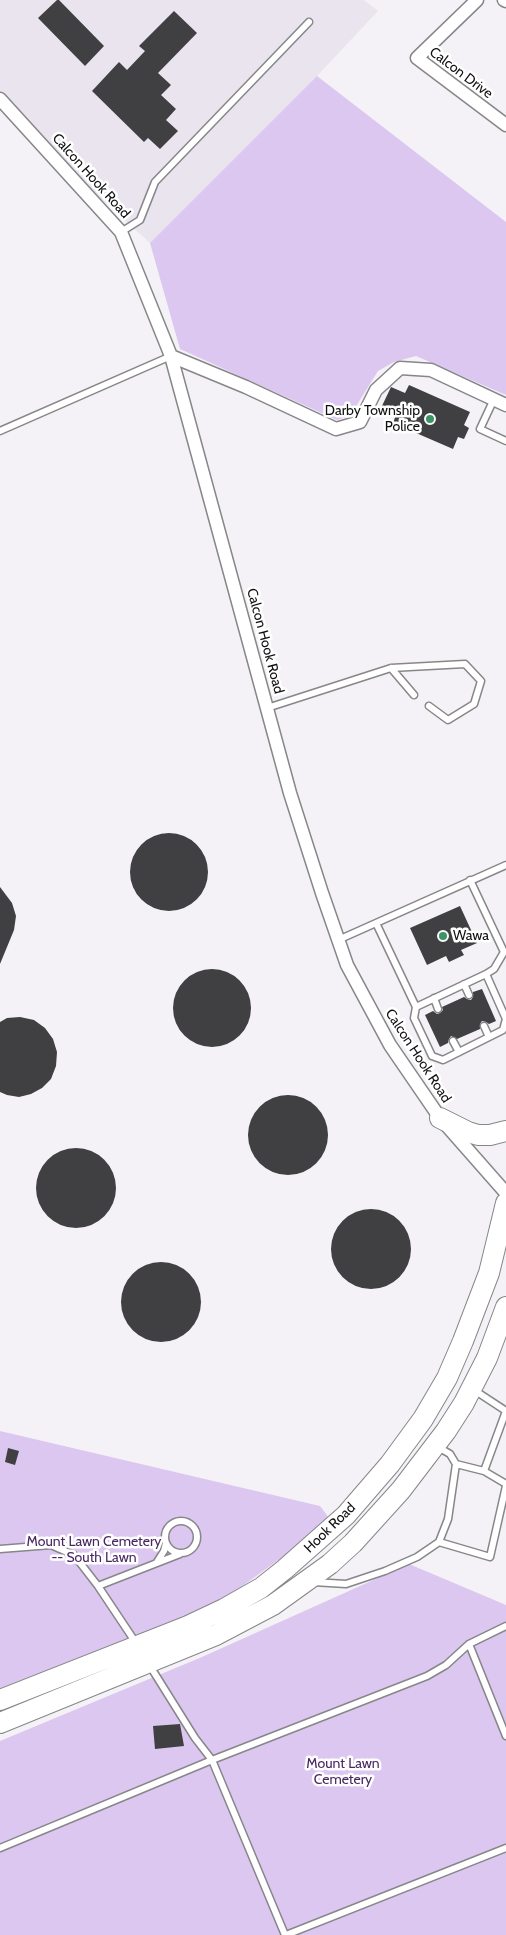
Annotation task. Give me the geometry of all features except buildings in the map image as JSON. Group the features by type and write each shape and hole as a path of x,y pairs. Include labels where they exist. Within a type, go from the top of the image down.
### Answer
{"main road":[{"path":"440,1118 478,1135 490,1135 506,1131"},
{"name":"Hook Road","path":"0,1723 143,1654 260,1588 285,1569 346,1515 372,1486 423,1419 447,1378 489,1273 506,1204"},
{"name":"Hook Road","path":"0,1700 143,1654 216,1635 273,1605 307,1581 353,1543 426,1460 450,1424 487,1358 504,1313"}],"street":[{"name":"Calcon Drive","path":"477,0 417,58 506,125"},
{"name":"Calcon Hook Road","path":"0,99 121,232 171,356 290,793 347,965 390,1046 440,1118 506,1193"},
{"path":"171,356 246,387 336,429 360,422 376,390 400,368 431,370 506,405"}],"lane":[{"path":"121,232 140,220 155,182 309,22"},
{"path":"0,431 171,356"},
{"path":"494,399 480,429 506,441"},
{"path":"267,708 391,668 465,664 481,680 474,704 448,720 428,706"},
{"path":"391,668 414,695"},
{"path":"338,940 506,865"},
{"path":"416,1007 486,974 494,968 504,952 470,880"},
{"path":"376,923 416,1007 414,1018 432,1056 443,1060 503,1030 506,1019 486,974"},
{"path":"464,984 468,995"},
{"path":"434,998 438,1009"},
{"path":"484,1026 489,1037"},
{"path":"453,1041 459,1052"},
{"path":"471,1388 506,1411 489,1453 484,1471"},
{"path":"307,1581 346,1584 385,1571 417,1557 439,1542 448,1519 456,1464 450,1454 435,1445"},
{"path":"439,1542 490,1557 504,1505 506,1485 484,1471 456,1464"},
{"path":"98,1586 190,1551 196,1543 197,1532 191,1524 180,1521 170,1524 165,1534 166,1543 164,1551 157,1562"},
{"path":"166,1543 170,1550 180,1554"},
{"path":"0,1549 51,1546 74,1555 98,1586 195,1738 212,1760 286,1935 506,1848"},
{"path":"0,1848 212,1760 427,1676 446,1665 469,1644 506,1626"},
{"path":"469,1644 506,1736"}],"shaded area":[{"path":"0,0 364,0 378,11 317,76 150,243 0,108"}],"green space":[{"path":"317,76 506,222 506,395 416,356 394,362 378,371 350,416 337,420 180,349 150,243"},
{"name":"Mount Lawn Cemetery -- South Lawn","path":"0,1431 320,1506 329,1518 302,1543 234,1592 192,1614 0,1691"},
{"name":"Mount Lawn Cemetery","path":"409,1564 506,1605 506,1935 0,1935 0,1741 202,1657"}],"place":[{"name":"Darby Township Police","path":"430,419"},
{"name":"Wawa","path":"443,936"}]}
